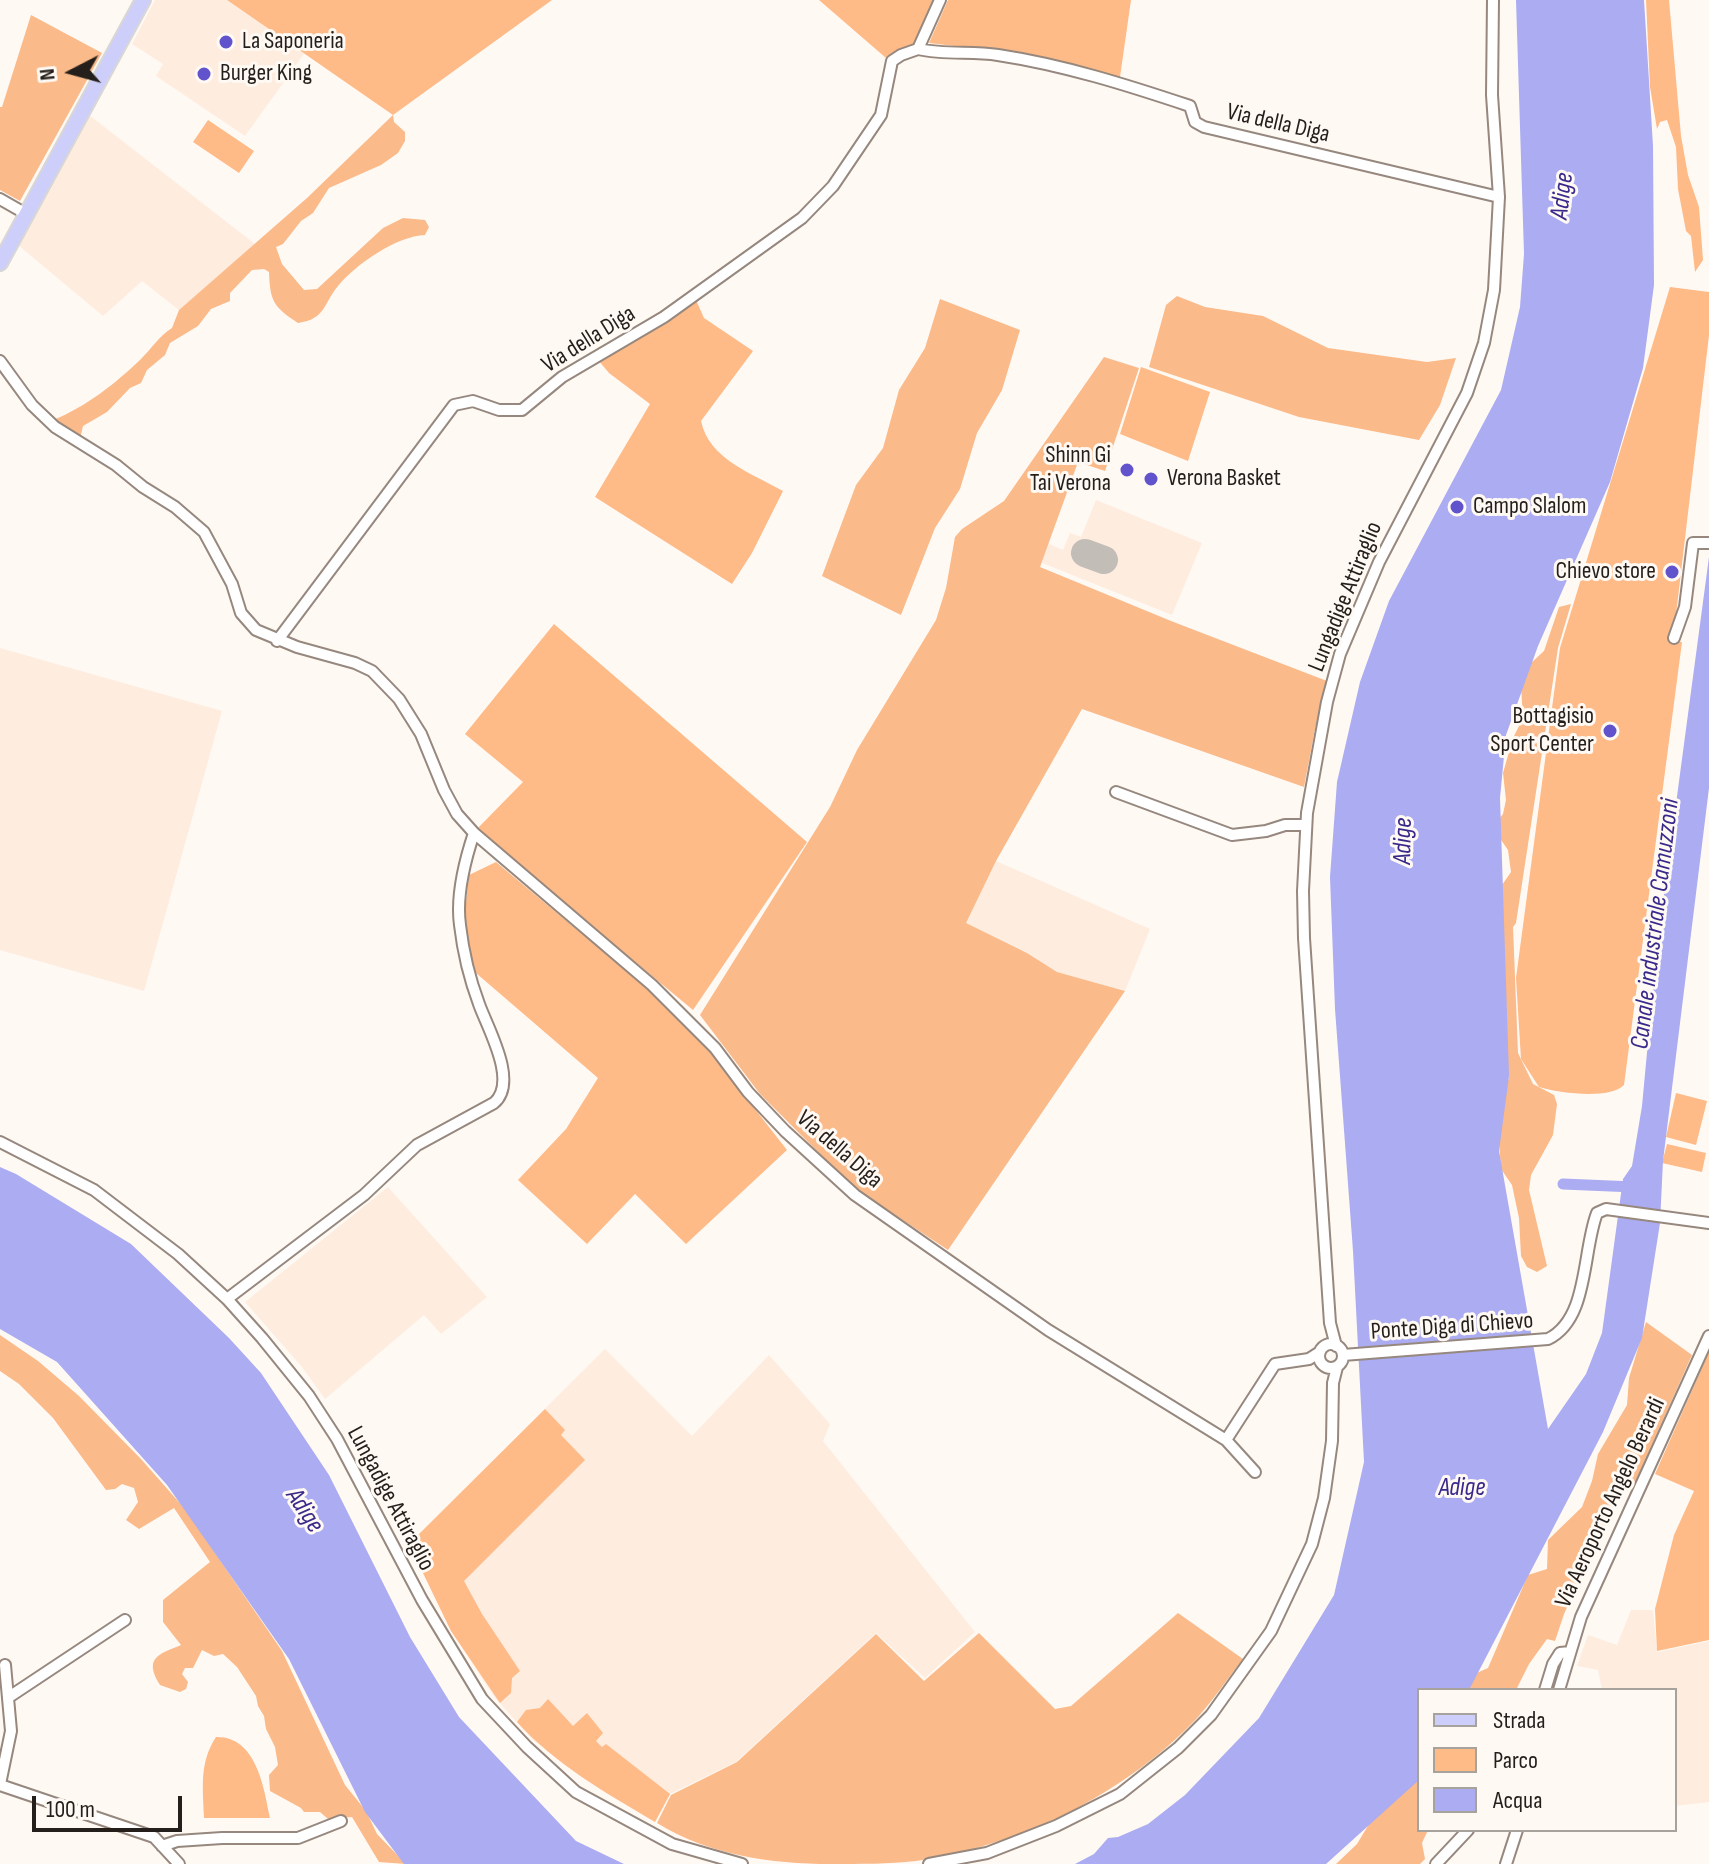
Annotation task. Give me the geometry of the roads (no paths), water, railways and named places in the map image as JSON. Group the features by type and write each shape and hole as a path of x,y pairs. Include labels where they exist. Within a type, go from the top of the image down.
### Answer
{"main road":[{"path":"0,263 143,0"}],"street":[{"name":"Via della Diga","path":"918,49 940,0"},
{"name":"Lungadige Attiraglio","path":"1326,1360 1330,1323 1305,952 1303,891 1306,825 1327,702 1340,654 1386,547 1467,393 1484,343 1494,290 1499,197 1492,95 1493,0"},
{"name":"Via della Diga","path":"277,641 454,405 473,401 499,410 522,410 562,377 664,317 802,218 833,186 881,115 892,61 918,49 935,53 997,55 1094,76 1190,106 1195,122 1204,127 1499,197"},
{"path":"0,199 28,215"},
{"name":"Via della Diga","path":"0,361 32,405 55,427 116,465 204,532 232,584 241,613 256,630 277,641 355,663 372,671 399,699 421,734 450,802 474,833 652,985 715,1048 748,1092 785,1131 855,1195 1048,1330 1226,1440 1255,1472"},
{"path":"1674,638 1701,543"},
{"path":"1116,792 1232,835 1285,825 1306,825"},
{"path":"227,1299 364,1195 417,1145 494,1103 501,1095 499,1051 479,1004 458,912 468,850 474,833"},
{"name":"Lungadige Attiraglio","path":"0,1142 94,1190 178,1254 227,1299 309,1396 337,1439 422,1600 482,1699 527,1747 576,1792 672,1844 742,1864"},
{"name":"Ponte Diga di Chievo","path":"1344,1352 1548,1339 1562,1333 1574,1313 1597,1213 1606,1209 1709,1223"},
{"name":"Lungadige Attiraglio","path":"1330,1323 1344,1352"},
{"name":"Via Aeroporto Angelo Berardi","path":"1560,1688 1581,1617 1709,1336"},
{"path":"1326,1360 1344,1352"},
{"path":"1226,1440 1275,1364 1326,1360 1344,1352"},
{"path":"929,1864 987,1853 1056,1826 1120,1794 1178,1748 1211,1715 1271,1631 1312,1544 1324,1498 1332,1441 1333,1383 1326,1360"},
{"path":"9,1697 125,1620"},
{"path":"1546,1688 1560,1653 1570,1652"},
{"path":"5,1665 11,1731 0,1785 154,1837 179,1864"},
{"path":"162,1846 177,1841 222,1838 298,1838 341,1821"},
{"path":"1436,1864 1466,1832"},
{"path":"1506,1864 1516,1832"}],"water":[{"name":"Adige","path":"1516,0 1644,0 1653,146 1654,285 1643,368 1610,482 1538,646 1506,735 1500,798 1509,1076 1499,1151 1548,1429 1586,1374 1602,1333 1623,1179 1632,1166 1642,1106 1657,946 1709,557 1709,788 1663,1161 1660,1223 1642,1338 1603,1432 1470,1688 1417,1688 1417,1782 1326,1864 1075,1864 1094,1854 1108,1838 1148,1824 1185,1795 1259,1718 1334,1595 1364,1462 1353,1251 1335,1009 1330,877 1337,782 1360,682 1389,601 1501,390 1520,307 1524,254"},
{"name":"Adige","path":"0,1167 131,1244 261,1373 329,1475 410,1637 459,1717 576,1841 624,1864 404,1864 365,1812 289,1659 167,1485 57,1362 0,1329"}],"waterway":[{"name":"Canale industriale Camuzzoni","path":"1563,1184 1634,1187"}],"place":[{"name":"La Saponeria","path":"226,42"},
{"name":"Burger King","path":"204,74"},
{"name":"Shinn Gi Tai Verona","path":"1127,470"},
{"name":"Verona Basket","path":"1151,479"},
{"name":"Campo Slalom","path":"1457,507"},
{"name":"Chievo store","path":"1672,572"},
{"name":"Bottagisio Sport Center","path":"1610,731"}]}
